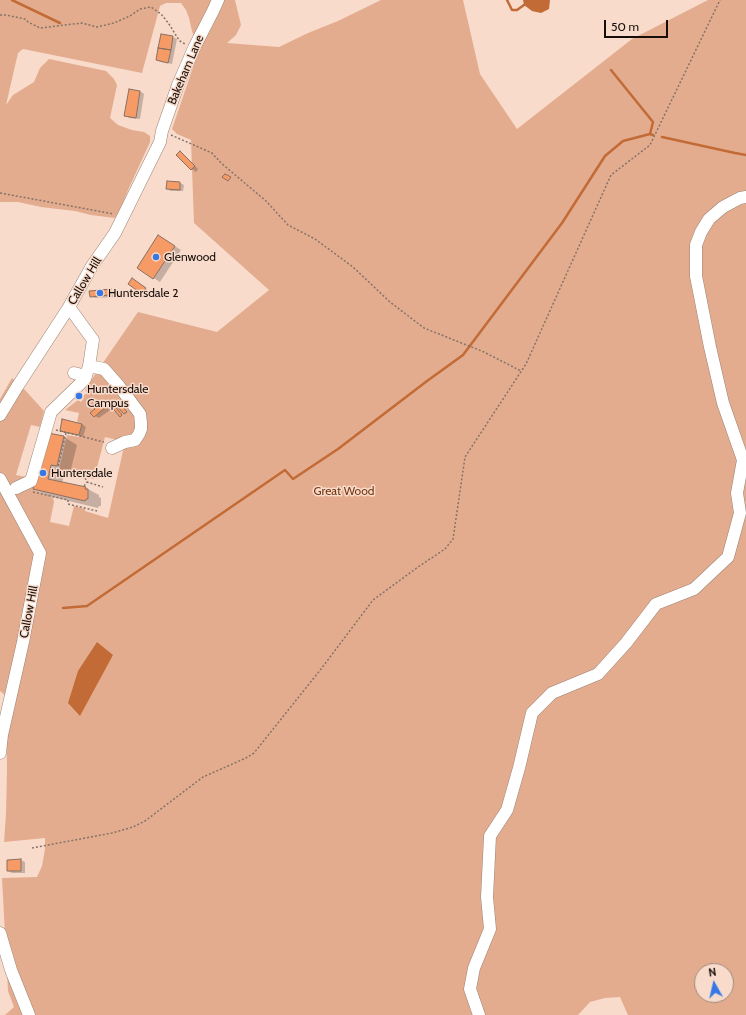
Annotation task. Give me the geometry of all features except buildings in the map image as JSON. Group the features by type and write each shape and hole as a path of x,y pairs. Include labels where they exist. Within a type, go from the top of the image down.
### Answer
{"street":[{"name":"Bakeham Lane","path":"161,136 178,85 194,48 218,0"},
{"name":"Callow Hill","path":"0,415 69,308 92,266 116,233 161,136"},
{"path":"479,1015 470,989 474,968 490,929 487,897 490,836 507,810 532,713 552,693 598,674 626,643 656,604 694,589 728,557 740,513 737,493 743,460 723,403 710,347 696,276 696,245 701,232 709,219 723,207 740,198 746,197"},
{"path":"16,488 31,481 53,406 85,379 88,371 94,340 69,308"},
{"path":"74,372 104,369 140,414 140,429 135,440 125,442 112,448"},
{"name":"Callow Hill","path":"0,480 40,553 2,735 0,753"},
{"path":"0,933 11,970 29,1015"}],"path":[{"path":"32,848 112,833 133,827 145,821 203,777 254,753 277,726 373,600 445,549 453,539 465,457 526,364 611,175 650,145 720,0"},
{"path":"0,15 25,19 40,28 82,23 97,27 114,23 130,16 140,9 147,7 161,14 170,24 180,41 194,48"},
{"path":"161,136 212,153 221,163 266,201 288,225 315,239 353,267 390,302 424,328 484,352 521,371"},
{"path":"0,193 124,216"},
{"path":"46,428 104,441 112,448"},
{"path":"66,433 57,471 85,478 87,482 103,487"},
{"path":"31,481 29,491 68,500 68,504 97,511"},
{"path":"84,486 87,482"}],"green space":[{"name":"Great Wood","path":"0,0 235,0 241,25 236,35 227,43 279,47 381,0 463,0 480,74 517,129 632,39 708,0 746,0 746,1015 628,1015 620,997 605,998 590,1002 578,1015 5,1015 14,1007 8,991 2,878 37,877 42,866 45,838 4,842 7,770 6,696 0,691 0,399 12,378 44,411 40,427 31,425 16,475 36,479 33,489 53,498 54,502 50,522 69,526 74,506 108,518 125,442 105,437 94,479 59,469 67,435 79,437 82,424 77,422 79,413 65,410 78,400 81,402 84,398 83,396 87,393 85,390 138,312 217,332 269,290 194,223 191,140 177,134 172,129 199,50 186,10 181,3 166,3 160,6 142,73 23,49 18,53 6,105 13,95 34,82 40,68 49,59 106,71 114,79 117,85 110,118 118,125 144,132 150,136 150,142 122,206 115,218 18,202 0,202"}],"shaded area":[{"path":"523,0 550,0 549,9 541,13 532,11 524,5"},
{"path":"97,642 113,655 80,716 68,703 78,671"}],"waterway":[{"path":"12,0 60,23"},
{"path":"507,0 512,10 517,10 524,5"},
{"path":"611,70 653,122 650,134"},
{"path":"63,608 87,606 285,470 293,479 338,449 463,355 562,223 605,156 623,141 650,134 653,135"},
{"path":"662,137 746,155"}],"place":[{"name":"Glenwood","path":"156,257"},
{"name":"Huntersdale 2","path":"100,293"},
{"name":"Huntersdale Campus","path":"79,396"},
{"name":"Huntersdale","path":"43,473"}]}
